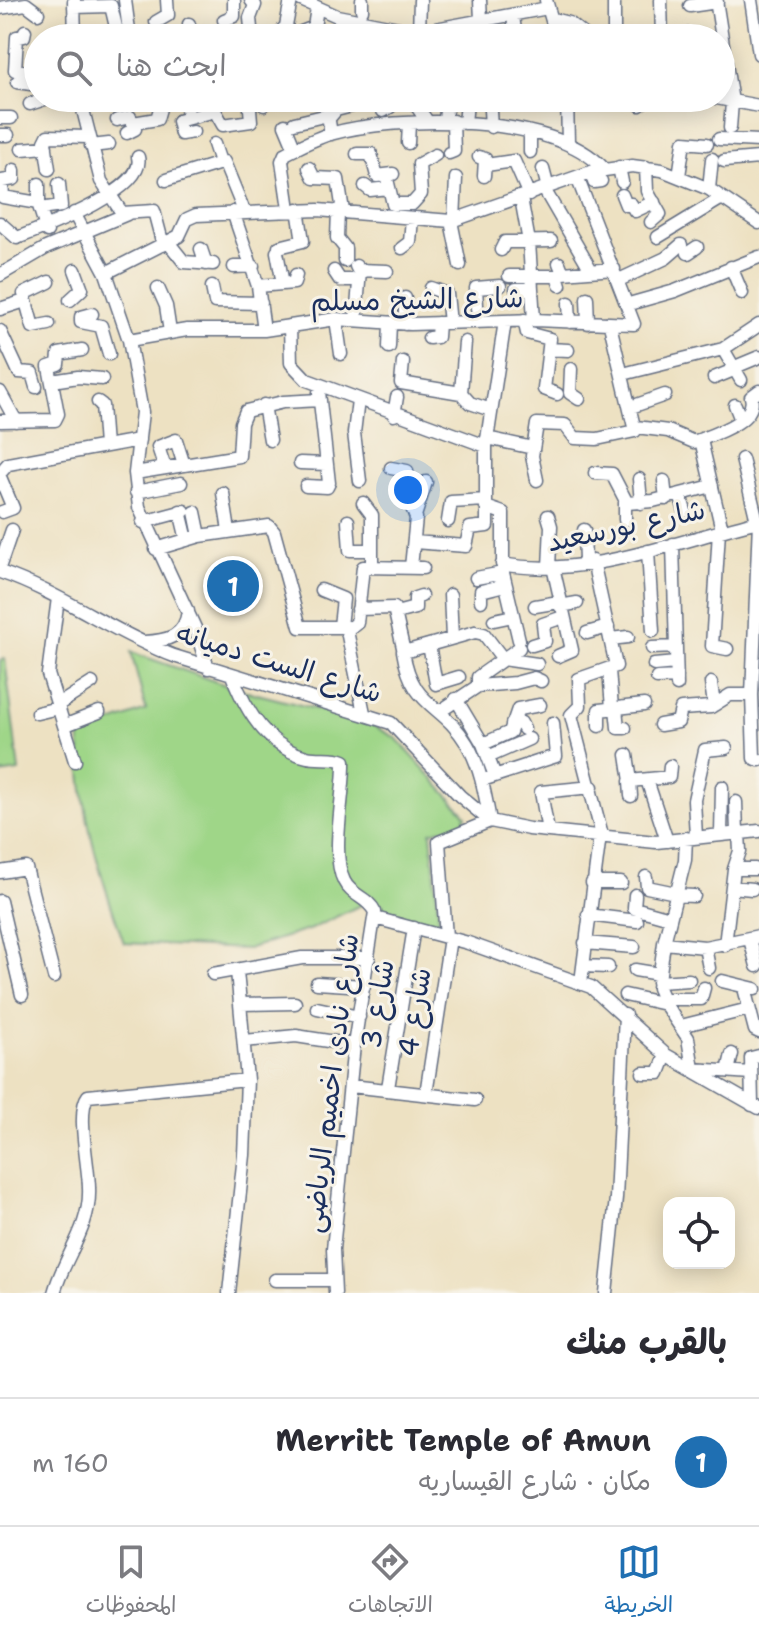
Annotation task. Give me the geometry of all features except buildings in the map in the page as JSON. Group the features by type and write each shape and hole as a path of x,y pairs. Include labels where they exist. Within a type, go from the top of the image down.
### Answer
{"street":[{"path":"125,0 128,24"},
{"path":"156,22 168,15 167,0"},
{"path":"226,22 234,16 234,0"},
{"path":"251,0 255,5 251,24"},
{"path":"286,24 291,0"},
{"path":"301,0 371,24"},
{"path":"419,24 420,0"},
{"path":"480,0 480,23 549,9 570,24"},
{"path":"614,0 614,24"},
{"path":"661,0 662,24"},
{"path":"751,0 757,22 759,54"},
{"path":"690,6 717,1 720,24"},
{"path":"0,8 26,4 38,13"},
{"path":"75,24 74,4 111,6 111,23"},
{"path":"317,8 319,24"},
{"path":"251,15 266,17"},
{"path":"513,16 514,24"},
{"path":"24,36 17,36 10,51 15,70 24,72"},
{"path":"10,51 24,52"},
{"path":"17,82 24,83"},
{"path":"735,102 759,106"},
{"path":"83,112 95,173 120,211 127,214"},
{"path":"117,120 128,115 130,128 157,119 159,112"},
{"path":"188,112 189,117"},
{"path":"193,132 182,135 177,124 207,112"},
{"path":"222,112 221,122 228,126 250,121 257,112"},
{"path":"295,149 289,124 304,113 325,112 331,134"},
{"path":"421,112 427,121"},
{"path":"449,153 454,151 455,122 452,112"},
{"path":"455,122 461,112"},
{"path":"490,112 491,127"},
{"path":"567,112 568,143"},
{"path":"730,128 731,112"},
{"path":"283,284 278,250 303,241 282,161 285,154 331,134 427,121 530,132 568,143 599,174"},
{"path":"408,143 409,124"},
{"path":"530,132 530,152"},
{"path":"49,169 46,139 51,136 109,144"},
{"path":"679,176 684,142 759,141"},
{"path":"219,143 258,286 264,330"},
{"path":"22,149 46,147"},
{"path":"357,154 371,154 376,175 389,179"},
{"path":"401,217 420,197 419,164 435,155"},
{"path":"17,238 111,194 137,174 138,157"},
{"path":"709,189 718,160 759,158"},
{"path":"483,166 514,161 525,196 529,242 532,289 527,333 549,338 543,369 544,391 557,394"},
{"path":"166,180 204,162 222,162"},
{"path":"619,167 626,205 631,204 635,211 654,202"},
{"path":"70,300 82,289 77,276 105,272 165,244 179,236 191,217 294,209 453,221 546,188 570,175 599,174 619,167 646,167 679,176 709,189 759,223"},
{"path":"646,167 647,191 660,215 651,222"},
{"path":"309,168 314,178 338,179 340,211 337,238 355,269 356,320"},
{"path":"543,169 546,188 558,216 591,270"},
{"path":"14,170 14,179 2,181 2,196 24,196 41,204 61,206 59,184"},
{"path":"537,480 533,448 535,426 539,423 565,425 575,438 632,433 636,427 610,325 634,324 629,304 570,175"},
{"path":"456,178 453,221 461,243 460,265"},
{"path":"365,186 370,190 389,179"},
{"path":"389,179 393,204 410,242 402,248"},
{"path":"39,184 45,227 54,245"},
{"path":"478,322 476,288 531,275 564,276 591,270 617,275 689,250 664,234 690,210 722,198"},
{"path":"0,275 54,245 127,214 152,209 165,244 184,262 210,264 201,249"},
{"path":"74,213 105,272 128,336 130,377 142,412 135,473 143,522 188,611 208,668"},
{"path":"545,221 558,216"},
{"path":"0,223 17,238 31,257"},
{"path":"501,250 505,242 551,241"},
{"path":"629,304 675,291 759,257"},
{"path":"234,267 253,266"},
{"path":"334,271 340,280 355,269 380,267"},
{"path":"731,267 742,293"},
{"path":"258,286 295,283 296,275"},
{"path":"49,282 24,293 33,327 49,324"},
{"path":"158,288 166,306 170,332"},
{"path":"210,288 215,302 261,303"},
{"path":"429,338 437,337 452,297 431,288"},
{"path":"516,289 532,289"},
{"path":"405,298 405,324"},
{"path":"587,298 588,323"},
{"path":"0,307 25,301"},
{"path":"569,303 570,322"},
{"path":"381,306 389,347"},
{"path":"336,319 341,354"},
{"name":"شارع الشيخ مسلم","path":"105,340 170,332 264,330 336,319 405,324 529,320 610,325"},
{"path":"414,542 458,553 468,544 464,532 472,527 487,526 487,442 493,358 505,321"},
{"path":"87,324 105,325 109,354"},
{"path":"623,374 723,349 759,325"},
{"path":"290,326 291,363 297,373 318,384 470,441 533,448"},
{"path":"0,331 15,347 19,372 32,373 36,387"},
{"path":"461,393 465,342"},
{"path":"549,349 568,350"},
{"path":"723,349 737,372"},
{"path":"0,421 57,418 49,367 59,363 59,354 82,350"},
{"path":"714,378 737,372 759,357"},
{"path":"403,362 401,383 461,393 470,403 491,410"},
{"path":"543,369 570,374 571,395 579,399"},
{"path":"52,381 102,379"},
{"path":"306,486 328,486 327,464 319,439 318,384"},
{"path":"636,427 668,431 690,443 701,440 741,420 753,405 752,395 759,391"},
{"path":"0,392 16,421"},
{"path":"615,404 630,405 665,395"},
{"path":"394,415 397,397"},
{"path":"242,472 242,417 251,408 320,400"},
{"path":"358,400 354,433 360,481"},
{"path":"98,402 102,403 105,446"},
{"path":"264,405 270,440"},
{"path":"735,405 741,420"},
{"path":"87,418 103,417"},
{"path":"605,433 615,420"},
{"path":"2,512 13,508 0,475 8,464 139,440"},
{"path":"165,468 158,447 176,440 184,465"},
{"path":"701,440 720,530 712,644 715,649 727,649"},
{"path":"466,457 470,441"},
{"path":"135,473 240,456"},
{"path":"742,459 753,476 746,494 758,521 752,760"},
{"path":"300,463 327,464"},
{"path":"156,549 200,536 272,528 300,627 344,627 357,623 363,567 417,567 406,492 407,471 391,468"},
{"path":"595,473 612,474 625,502 625,520"},
{"path":"639,479 641,503"},
{"path":"664,481 666,499"},
{"path":"408,507 426,482"},
{"path":"136,492 181,483"},
{"path":"625,502 666,499 712,486"},
{"path":"223,493 229,531"},
{"path":"680,495 685,511"},
{"path":"448,521 451,502 505,508 503,574 512,624 523,644"},
{"path":"363,503 372,515 372,565"},
{"path":"143,522 186,511"},
{"path":"186,511 200,536"},
{"path":"186,511 187,540"},
{"path":"548,516 551,526 551,567 572,650 558,656"},
{"path":"348,521 350,550 372,550"},
{"name":"شارع بورسعيد","path":"476,578 648,551 758,521"},
{"path":"0,565 12,530"},
{"path":"581,982 592,883 601,835 592,787 571,715 580,706 573,689 616,666 604,590 589,562 584,530"},
{"path":"656,671 677,675 673,544"},
{"path":"648,551 653,631"},
{"name":"شارع الست دميانه","path":"0,572 58,598 141,643 208,668 378,716 403,732 460,796 490,821"},
{"path":"481,601 481,591 503,574"},
{"path":"321,590 343,599 344,627 364,713"},
{"path":"450,595 450,642"},
{"path":"358,609 415,608 415,598 421,596"},
{"path":"58,598 48,664 49,684 66,725 75,761"},
{"path":"535,606 561,608 577,603"},
{"path":"478,686 476,678 523,644 545,641 543,624 561,608"},
{"path":"397,609 412,687 466,743 488,778"},
{"path":"141,643 174,636 184,625 188,611"},
{"path":"494,620 512,624"},
{"path":"403,651 450,642 474,627 484,634 503,659 537,664"},
{"path":"587,633 610,639 628,637"},
{"path":"598,656 610,639"},
{"path":"429,645 436,684 459,677"},
{"path":"652,648 676,647"},
{"path":"609,670 618,728 625,728"},
{"name":"شارع نادى اخميم الرياضى","path":"232,675 248,713 284,747 309,758 344,761 337,841 339,869 352,892 373,907 375,918 354,1045 334,1286"},
{"path":"439,712 478,686 534,678 541,681"},
{"path":"37,713 57,707 92,683"},
{"path":"711,683 714,705"},
{"path":"672,737 666,724 679,721 679,709 714,705 729,700 730,695 752,695"},
{"path":"456,699 485,751 490,821 548,831 667,841 759,831"},
{"path":"522,731 518,709 540,705"},
{"path":"599,726 597,712 644,705"},
{"path":"66,725 99,712"},
{"path":"488,778 556,756 553,723"},
{"path":"485,751 510,732 522,731"},
{"path":"485,751 522,731"},
{"path":"693,1069 688,1038 663,1002 659,978 676,894 690,866 694,785 700,758 707,748 726,748"},
{"path":"627,755 631,796"},
{"path":"631,781 669,777 670,766"},
{"path":"647,780 658,795 667,841"},
{"path":"548,831 541,792 592,787"},
{"path":"721,834 722,787"},
{"path":"725,945 734,869 740,851 736,802"},
{"name":"شارع 4","path":"426,1094 448,937 439,842 490,821"},
{"path":"0,872 26,868 54,977"},
{"path":"734,869 755,869"},
{"path":"646,877 647,887 694,896"},
{"path":"592,883 621,883"},
{"path":"732,887 752,889"},
{"path":"635,895 634,908 670,918"},
{"path":"0,901 22,995"},
{"path":"588,915 637,921"},
{"path":"375,918 448,937 581,982 625,1015 666,1055 755,1106"},
{"name":"شارع 3","path":"388,1088 414,928"},
{"path":"664,943 705,947 755,937 757,966"},
{"path":"585,943 634,947"},
{"path":"705,947 709,968"},
{"path":"213,974 302,958 369,958"},
{"path":"583,966 608,967"},
{"path":"635,970 659,978 689,980"},
{"path":"229,1293 244,1155 247,1080 237,971"},
{"path":"722,981 749,988 749,1009 755,1032 759,1032"},
{"path":"317,983 364,986"},
{"path":"625,995 663,1002 701,999 704,988"},
{"path":"240,1004 295,1003"},
{"path":"317,1008 359,1017"},
{"path":"681,1026 708,1026 749,1009"},
{"path":"606,1293 616,1198 625,1015"},
{"path":"244,1041 296,1036 354,1045"},
{"path":"728,1071 732,1054"},
{"path":"643,1073 661,1071 666,1055"},
{"path":"755,1106 751,1058 759,1056"},
{"path":"693,1069 751,1073"},
{"path":"54,1293 87,1215 90,1190 83,1110 88,1096 247,1080"},
{"path":"351,1086 475,1100"},
{"path":"275,1280 334,1286"}],"green space":[{"path":"131,652 234,688 367,722 396,738 466,815 463,824 431,832 440,931 379,915 375,898 311,929 247,949 124,943 92,840 80,762 80,735 146,710"},
{"path":"5,659 19,771 0,774 0,660"}],"place":[{"name":"Merritt Temple of Amun","path":"233,586"}]}
